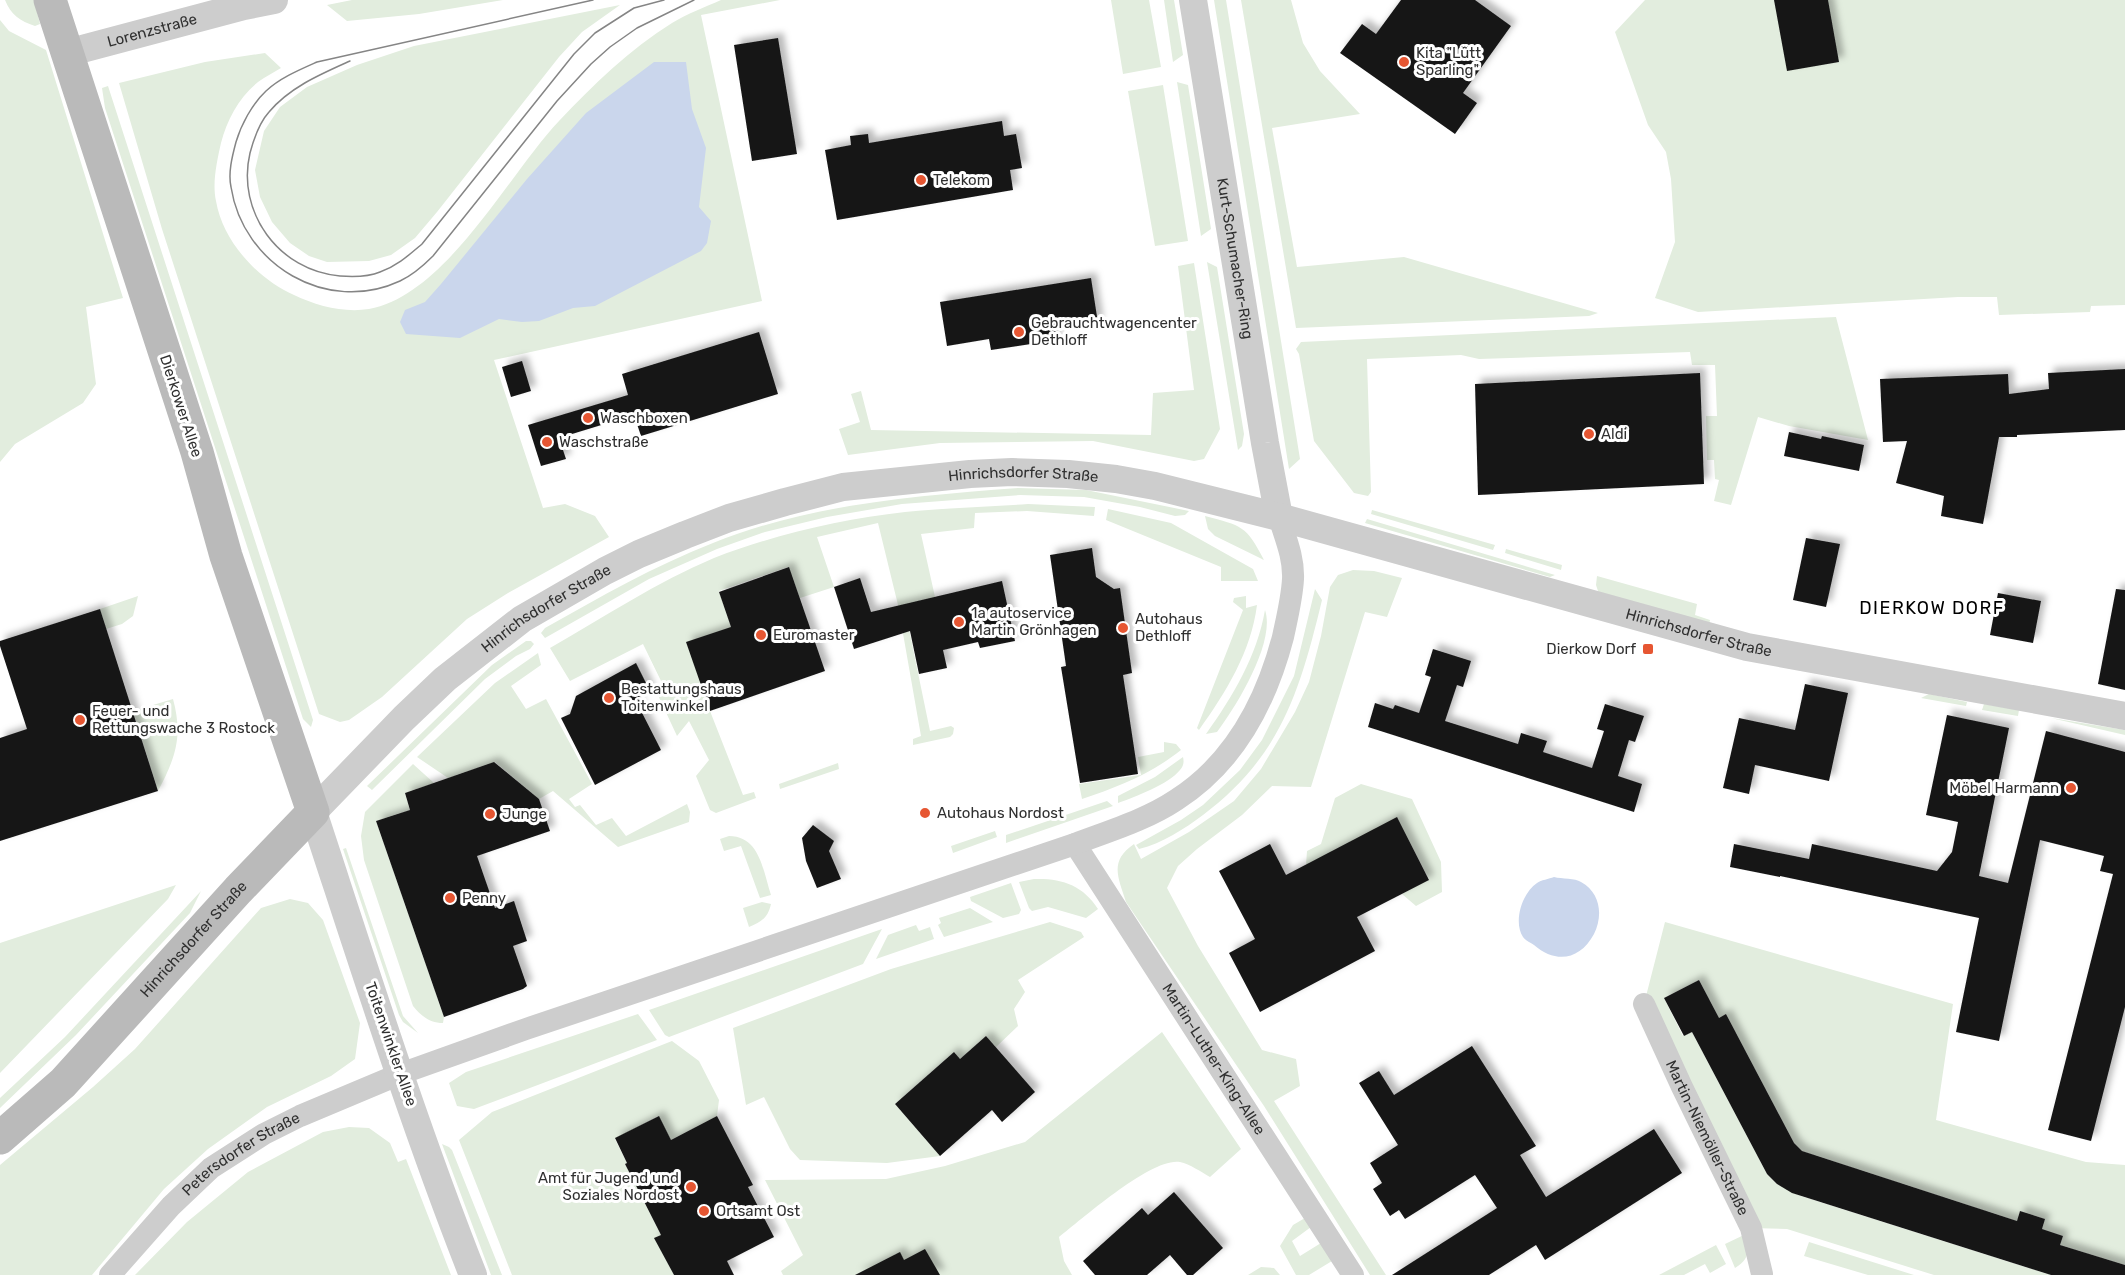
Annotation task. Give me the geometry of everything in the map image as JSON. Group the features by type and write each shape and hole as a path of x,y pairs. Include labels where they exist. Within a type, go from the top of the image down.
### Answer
{"main road":[{"name":"Dierkower Allee","path":"50,0 194,443 226,556 313,812"},
{"name":"Hinrichsdorfer Straße","path":"0,1138 63,1083 238,890 313,812"}],"street":[{"name":"Lorenzstraße","path":"66,53 274,0"},
{"name":"Kurt-Schumacher-Ring","path":"1193,0 1279,517"},
{"name":"Hinrichsdorfer Straße","path":"313,812 404,717 445,679 522,619 639,554 740,515 843,487 915,478 1012,472 1116,479 1199,496 1747,647 2125,716"},
{"path":"400,1074 526,1029 1076,844 1125,825 1174,801 1215,767 1242,736 1266,688 1287,621 1293,579 1292,560 1279,517"},
{"name":"Toitenwinkler Allee","path":"313,812 400,1074 473,1275"},
{"name":"Martin-Luther-King-Allee","path":"1076,844 1353,1275"},
{"name":"Martin-Niemöller-Straße","path":"1644,1004 1751,1228 1763,1275 1753,1275"},
{"name":"Petersdorfer Straße","path":"110,1275 171,1206 211,1168 234,1152 300,1116 400,1074"}],"green space":[{"path":"5,0 34,0 40,24 35,26 20,20 10,10"},
{"path":"352,0 503,0 419,14 347,21 327,5"},
{"path":"721,0 780,0 701,15 762,301 494,360 543,508 565,504 595,516 609,537 508,593 467,619 382,697 349,720 340,722 319,714 162,229 119,83 205,62 265,53 281,68 251,88 235,110 221,143 215,194 226,231 234,245 255,269 281,288 303,299 331,308 369,309 397,299 424,281 450,258 539,144 612,68 641,44 672,23"},
{"path":"1111,0 1149,0 1161,67 1123,74"},
{"path":"1164,0 1174,0 1183,55 1173,62"},
{"path":"1214,0 1226,0 1300,459 1289,469"},
{"path":"1241,0 1291,0 1303,43 1320,71 1360,114 1272,128 1297,267 1404,257 1598,313 1589,316 1296,328"},
{"path":"1645,0 2125,0 2125,305 2091,306 2090,312 1999,315 1997,297 1958,297 1698,312 1655,298 1675,242 1671,179 1666,152 1648,125 1615,32"},
{"path":"620,5 582,32 559,57 415,238 391,255 369,261 327,262 309,256 290,243 272,222 260,197 255,170 264,131 280,107 307,87 357,65 414,46"},
{"path":"0,20 9,31 46,50 123,298 86,307 96,384 83,403 15,444 0,462"},
{"path":"1177,82 1188,85 1211,229 1201,236"},
{"path":"1163,85 1188,241 1155,246 1128,91"},
{"path":"108,86 313,720 311,727 303,719 105,108 102,88"},
{"path":"1207,262 1217,267 1244,434 1242,446 1238,450"},
{"path":"1194,263 1220,429 1204,459 1194,461 1093,441 940,443 848,455 839,429 860,422 851,394 861,391 871,430 1151,435 1153,393 1194,390 1178,266"},
{"path":"1836,317 1868,440 1789,426 1758,417 1731,505 1714,501 1719,480 1715,479 1714,460 1707,460 1706,416 1717,416 1715,365 1692,365 1690,352 1479,359 1461,355 1367,359 1371,492 1368,496 1354,493 1314,441 1299,354 1296,349 1301,342"},
{"path":"1018,488 1086,490 1189,511 1185,515 1175,516 1084,497 1020,495 902,504 827,517 765,532 717,549 649,579 545,638 541,633 545,628 648,572 691,552 750,530 787,519 863,504 940,494"},
{"path":"1028,504 1095,507 1094,516 1027,511 975,513 974,528 921,534 935,597 904,605 930,731 951,726 954,728 950,737 913,745 913,739 921,736 898,605 878,523 817,537 834,587 800,598 788,567 719,591 731,627 710,711 743,795 754,792 756,798 716,813 710,810 696,776 709,760 689,721 677,736 657,693 663,685 643,644 570,681 550,648 631,600 693,567 760,542 808,529 881,515 935,509"},
{"path":"1108,509 1171,523 1253,569 1258,581 1221,581 1221,567 1106,520"},
{"path":"1372,510 1495,545 1493,550 1371,514"},
{"path":"1205,516 1242,529 1264,560 1215,536 1208,529"},
{"path":"1367,519 1555,575 1550,577 1365,523"},
{"path":"1506,549 1562,565 1561,570 1505,553"},
{"path":"1353,570 1374,571 1402,578 1387,617 1365,612 1311,787 1272,786 1242,815 1178,866 1167,888 1198,946 1262,1050 1296,1059 1300,1086 1274,1101 1386,1275 1370,1275 1264,1106 1126,902 1118,877 1118,863 1126,850 1134,844 1141,859 1189,832 1234,801 1261,769 1295,712 1309,682 1330,587 1338,575"},
{"path":"1597,576 1697,604 1695,615 1710,620 1709,626 1599,594 1596,585"},
{"path":"1315,589 1322,600 1305,664 1284,720 1269,745 1230,793 1203,815 1165,839 1139,849 1136,845 1203,805 1240,770 1262,740 1294,676"},
{"path":"138,596 133,616 122,624 106,629 100,609"},
{"path":"1246,596 1246,608 1257,605 1249,639 1228,686 1199,730 1197,728 1243,610 1233,602 1234,598"},
{"path":"1265,610 1267,623 1265,639 1252,674 1217,732 1206,734 1243,675 1256,643"},
{"path":"526,641 534,644 530,649 516,656 485,679 372,790 367,786 492,665"},
{"path":"538,653 541,665 511,686 526,709 546,699 592,784 569,799 575,807 580,805 596,825 612,818 626,836 687,804 690,812 689,822 618,847 553,791 539,799 495,762 448,778 417,757 495,683"},
{"path":"1929,694 1967,702 1966,706 1921,698"},
{"path":"173,699 177,724 176,746 158,791 133,711"},
{"path":"1984,704 2019,710 2018,716 1982,710"},
{"path":"2051,718 2125,730 2125,735"},
{"path":"1164,742 1176,744 1181,750 1170,759 1134,779 1082,799 1079,784 1141,775 1138,757 1164,752"},
{"path":"1183,757 1181,768 1168,780 1151,790 1118,803 1118,796 1155,777"},
{"path":"838,763 839,769 780,789 779,784"},
{"path":"413,764 434,783 405,793 410,810 376,821 444,1017 443,1023 426,1018 413,1006 364,860 361,836 365,812"},
{"path":"1361,784 1412,799 1441,862 1442,892 1416,906 1402,894 1429,879 1397,818 1306,865 1307,851 1321,844 1335,798"},
{"path":"1107,801 1113,806 1006,843 1006,835"},
{"path":"995,831 997,837 953,853 951,846"},
{"path":"729,836 748,842 754,848 759,856 771,895 760,898 741,846 724,851 720,839"},
{"path":"346,848 403,1016 418,1033 403,1022 399,1015 343,849"},
{"path":"1034,879 1053,880 1070,885 1085,894 1098,909 1086,918 1048,907 1032,911 1019,882"},
{"path":"1011,883 1021,910 1019,914 1003,918 971,901 970,897"},
{"path":"176,885 168,899 0,1073 0,943"},
{"path":"201,891 190,913 76,1035 0,1108 0,1098 65,1037"},
{"path":"290,899 308,903 323,920 360,1023 355,1059 331,1076 267,1107 208,1149 164,1189 92,1275 0,1275 0,1165 135,1049 261,908"},
{"path":"762,902 771,904 768,913 749,927 743,908"},
{"path":"970,908 993,922 944,937 938,925 941,923 939,918"},
{"path":"1050,922 1081,932 1084,937 1018,980 1025,992 1014,1009 1018,1026 996,1047 986,1036 960,1059 954,1052 895,1104 940,1156 887,1163 800,1160 790,1149 764,1097 746,1105 733,1028 891,969"},
{"path":"1665,922 1953,1004 1936,1120 2086,1162 2125,1165 2125,1265 2060,1245 2063,1236 2042,1229 2045,1219 2020,1211 2017,1221 1802,1151 1794,1143 1726,1014 1719,1018 1699,980 1664,998 1683,1036 1692,1032 1767,1174 1777,1184 1801,1196 2051,1275 1934,1275 1787,1229 1751,1228 1644,1004"},
{"path":"916,925 919,931 930,927 934,939 876,959 888,935"},
{"path":"882,929 863,964 669,1037 665,1035 649,1010"},
{"path":"638,1014 657,1040 474,1109 457,1106 449,1083 466,1072"},
{"path":"1162,1032 1241,1149 1210,1177 1184,1163 1168,1163 1135,1179 1100,1204 1059,1237 1064,1261 1072,1275 783,1275 781,1271 803,1255 765,1180 886,1179 945,1166 1025,1142"},
{"path":"672,1041 699,1061 719,1100 717,1116 671,1140 658,1116 615,1139 661,1235 655,1238 674,1275 512,1275 459,1140 492,1112"},
{"path":"349,1127 369,1128 390,1143 398,1162 406,1159 451,1275 135,1275 187,1222 248,1172 323,1132"},
{"path":"442,1144 452,1150 502,1275 491,1275"},
{"path":"1305,1218 1311,1227 1292,1241 1300,1256 1321,1243 1332,1261 1309,1275 1296,1275 1280,1246 1293,1225"},
{"path":"1746,1234 1748,1245 1746,1258 1735,1268 1725,1244"},
{"path":"1809,1242 1914,1275 1868,1275 1804,1256"},
{"path":"1716,1245 1726,1264 1710,1273 1705,1264 1684,1275 1659,1275"},
{"path":"1261,1267 1274,1268 1280,1275 1248,1275"}],"water":[{"path":"654,62 686,62 692,109 706,148 699,207 711,221 707,243 701,251 595,306 573,308 539,321 522,322 499,319 460,338 406,334 400,322 405,310 425,302 527,179 586,113"},
{"path":"1554,877 1575,880 1588,887 1596,899 1599,913 1597,927 1588,943 1575,954 1559,957 1542,951 1524,938 1519,924 1521,908 1527,894 1539,882"}],"building":[{"name":"Kita \"Lütt Sparling\"","path":"1401,0 1475,0 1511,26 1463,93 1477,103 1455,134 1340,53 1362,24 1376,34"},
{"path":"1774,0 1828,0 1839,62 1787,71"},
{"path":"778,38 797,154 752,161 734,45"},
{"name":"Telekom","path":"1002,121 1004,136 1016,134 1022,168 1010,170 1013,190 837,220 825,150 851,145 850,136 868,134 869,143"},
{"path":"1091,278 1098,323 1056,329 1057,340 991,350 989,339 947,346 940,302"},
{"path":"759,332 778,394 641,436 634,415 559,438 566,459 541,466 528,425 628,395 622,374"},
{"path":"522,361 531,391 511,397 502,367"},
{"path":"2125,369 2125,430 1999,437 1983,524 1941,516 1944,496 1896,483 1907,441 1883,442 1880,379 2008,374 2009,394 2049,389 2048,373"},
{"name":"Aldi","path":"1700,373 1704,484 1478,495 1475,384"},
{"path":"1789,432 1864,445 1859,471 1784,456"},
{"path":"1806,538 1840,544 1826,607 1793,600"},
{"path":"1092,548 1096,577 1114,589 1120,588 1132,673 1123,675 1138,774 1080,783 1061,667 1066,666 1050,555"},
{"name":"Euromaster","path":"789,567 825,671 710,711 686,642 731,627 719,592"},
{"name":"1a autoservice Martin Grönhagen","path":"860,578 871,612 1002,581 1015,641 980,648 978,642 943,650 947,668 919,674 910,631 854,649 834,587"},
{"path":"2116,589 2125,590 2125,690 2098,684"},
{"path":"1998,593 2041,601 2033,643 1990,635"},
{"name":"Feuer- und Rettungswache 3 Rostock","path":"100,609 158,791 0,841 0,738 27,729 0,641"},
{"path":"1433,649 1471,661 1463,687 1457,685 1445,721 1518,744 1521,733 1547,741 1543,752 1592,768 1604,731 1597,729 1605,704 1644,716 1635,742 1629,740 1618,776 1642,784 1634,812 1368,727 1375,703 1393,709 1395,705 1419,713 1431,677 1425,675"},
{"path":"636,663 650,691 635,699 661,750 595,785 561,718 570,714 576,696"},
{"path":"1805,684 1848,693 1829,781 1755,765 1749,794 1723,788 1739,718 1795,730"},
{"path":"1947,715 2009,728 1979,876 2008,883 2046,731 2125,752 2125,1007 2091,1141 2048,1130 2113,874 2100,871 2104,856 2040,840 1999,1041 1956,1032 1979,918 1730,867 1734,844 1809,859 1812,844 1937,871 1952,852 1958,822 1926,815"},
{"path":"494,762 539,799 550,831 477,856 495,908 514,901 527,941 513,946 527,986 444,1017 376,821 410,810 405,793"},
{"path":"1397,817 1429,880 1357,917 1375,951 1260,1012 1229,953 1255,939 1219,871 1270,844 1286,875"},
{"path":"813,825 834,841 829,851 841,879 817,888 806,861 802,838"},
{"path":"1699,980 1719,1018 1726,1014 1794,1143 1802,1151 2017,1221 2020,1211 2045,1219 2042,1229 2063,1236 2060,1245 2125,1265 2125,1275 2051,1275 1792,1193 1777,1184 1767,1174 1692,1032 1684,1036 1664,998"},
{"path":"986,1036 1035,1092 1002,1122 992,1110 940,1156 895,1104 954,1052 960,1059"},
{"path":"1472,1046 1536,1146 1520,1155 1546,1197 1654,1129 1682,1173 1545,1260 1536,1245 1489,1275 1392,1275 1497,1208 1475,1175 1405,1219 1399,1210 1390,1216 1373,1189 1382,1183 1370,1163 1398,1145 1359,1083 1379,1071 1394,1095"},
{"name":"Ortsamt Ost","path":"659,1116 671,1140 717,1116 753,1185 748,1187 774,1237 727,1261 734,1275 674,1275 654,1238 661,1235 625,1164 627,1163 615,1138"},
{"path":"1174,1192 1223,1248 1193,1275 1187,1275 1170,1255 1147,1275 1095,1275 1083,1261 1142,1208 1148,1215"},
{"path":"925,1249 940,1275 855,1275 900,1252 904,1260"}],"tram line":[{"path":"593,0 317,62 277,82 261,96 248,115 238,135 231,165 231,187 239,215 252,239 270,260 293,276 318,287 344,292 372,290 405,279 433,256 557,101 591,64 637,28 694,0"},
{"path":"350,61 296,88 265,116 253,142 247,175 256,217 267,235 298,263 318,272 340,276 371,275 386,270 422,244 574,54 595,33 634,8 664,0"}],"place":[{"name":"Kita \"Lütt Sparling\"","path":"1404,62"},
{"name":"Telekom","path":"921,180"},
{"name":"Gebrauchtwagencenter Dethloff","path":"1019,332"},
{"name":"Waschboxen","path":"588,418"},
{"name":"Aldi","path":"1589,434"},
{"name":"Waschstraße","path":"547,442"},
{"name":"1a autoservice Martin Grönhagen","path":"959,622"},
{"name":"Autohaus Dethloff","path":"1123,628"},
{"name":"Euromaster","path":"761,635"},
{"name":"Dierkow Dorf","path":"1648,649"},
{"name":"Bestattungshaus Toitenwinkel","path":"609,698"},
{"name":"Feuer- und Rettungswache 3 Rostock","path":"80,720"},
{"name":"Möbel Harmann","path":"2071,788"},
{"name":"Autohaus Nordost","path":"925,813"},
{"name":"Junge","path":"490,814"},
{"name":"Penny","path":"450,898"},
{"name":"Amt für Jugend und Soziales Nordost","path":"691,1187"},
{"name":"Ortsamt Ost","path":"704,1211"}],"district":[{"name":"DIERKOW DORF","path":"1932,608"}]}
